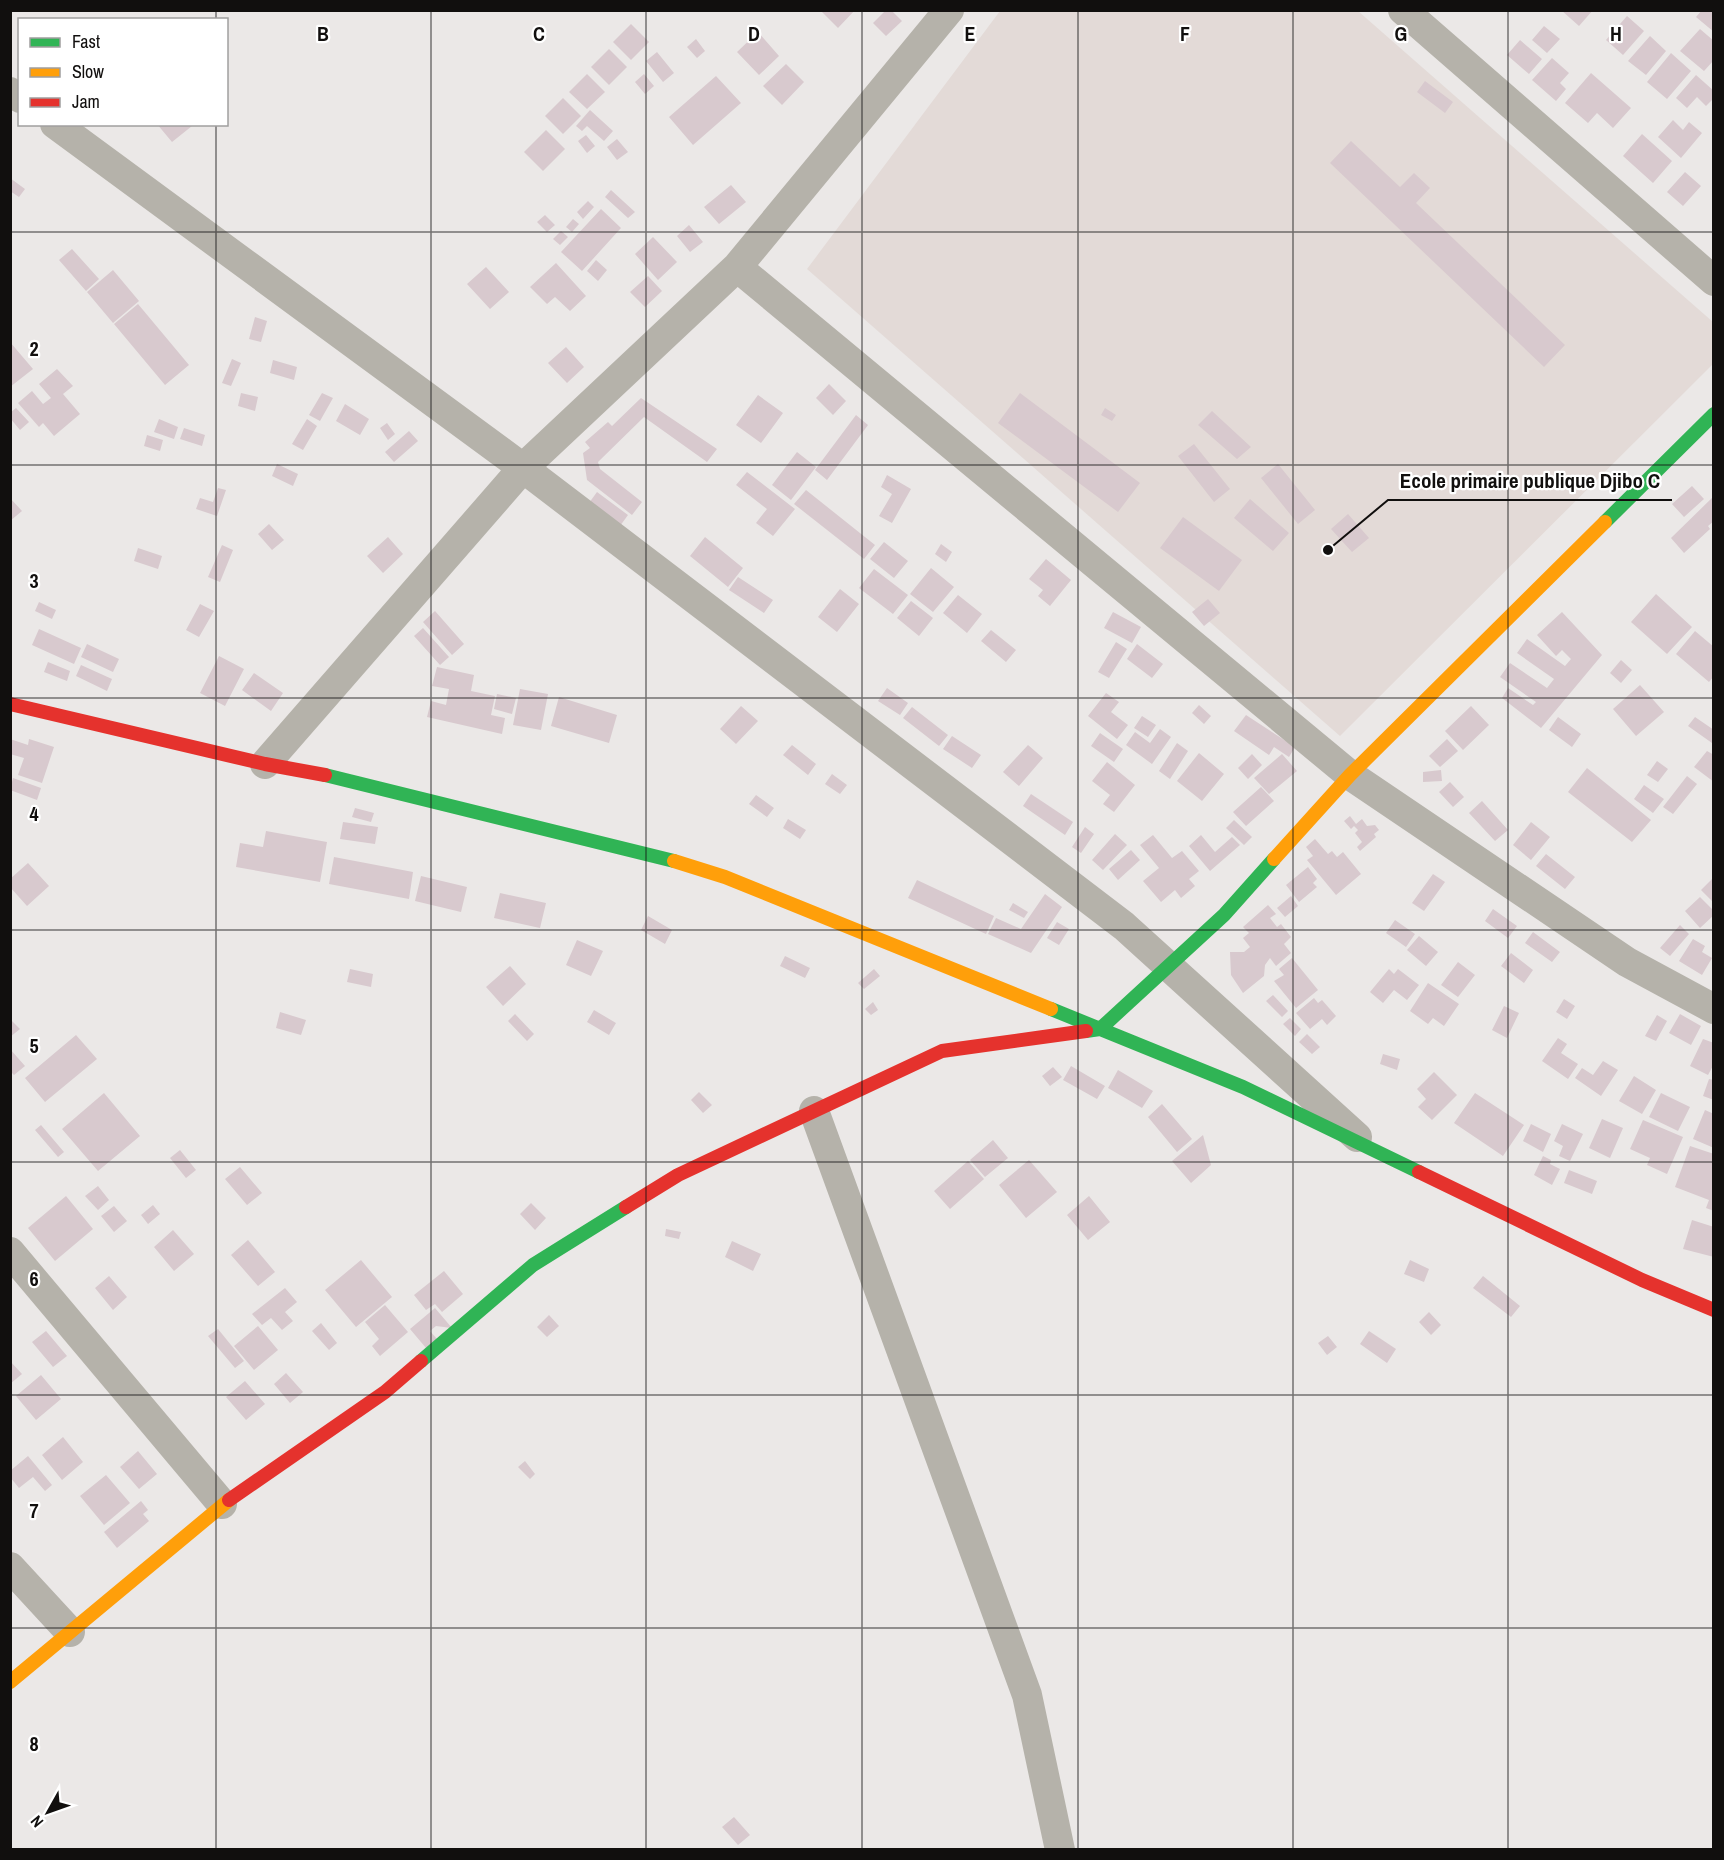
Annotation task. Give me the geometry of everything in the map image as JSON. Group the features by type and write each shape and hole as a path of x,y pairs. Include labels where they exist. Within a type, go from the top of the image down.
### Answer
{"street":[{"path":"265,765 523,468 736,267 949,10"},
{"path":"1403,10 1713,281"},
{"path":"58,126 523,468 1124,926 1366,1145"},
{"path":"736,267 1350,775 1627,962 1713,1009"},
{"path":"10,1682 222,1504 385,1392 533,1265 678,1175 942,1051 1100,1029 1224,915 1350,775 1713,414"},
{"path":"10,704 265,765 367,784 649,853 725,877 1243,1087 1642,1281 1713,1310"},
{"path":"814,1111 1027,1695 1060,1850"},
{"path":"10,1252 222,1504"},
{"path":"10,1567 70,1632"}],"shaded area":[{"path":"1000,11 1358,11 1713,322 1713,364 1340,736 807,269"}],"building":[{"path":"820,10 855,10 838,28"},
{"path":"886,10 891,10 902,21 886,36 873,23"},
{"path":"1561,10 1593,10 1579,26"},
{"path":"1702,10 1714,10 1714,32 1696,17"},
{"path":"1627,16 1644,31 1623,55 1606,40"},
{"path":"631,24 649,42 631,60 613,42"},
{"path":"1544,26 1560,39 1547,53 1532,40"},
{"path":"1700,29 1714,41 1714,60 1704,71 1680,51"},
{"path":"758,32 779,56 759,75 737,52"},
{"path":"1650,36 1666,51 1646,75 1628,61"},
{"path":"696,39 705,51 697,58 687,47"},
{"path":"1520,40 1542,59 1529,74 1507,55"},
{"path":"609,49 627,67 609,85 591,67"},
{"path":"657,52 674,73 663,82 646,61"},
{"path":"1671,53 1691,71 1667,99 1647,82"},
{"path":"1552,58 1569,73 1560,83 1566,89 1556,101 1532,80"},
{"path":"786,64 804,82 782,105 763,86"},
{"path":"1591,73 1631,108 1613,128 1597,113 1588,123 1565,103"},
{"path":"587,74 605,92 587,109 569,92"},
{"path":"644,74 654,86 645,94 635,82"},
{"path":"1696,75 1714,91 1714,98 1706,106 1697,97 1687,108 1676,98"},
{"path":"716,76 741,103 693,145 669,117"},
{"path":"1425,81 1453,102 1445,113 1417,92"},
{"path":"563,98 581,116 563,134 545,116"},
{"path":"590,110 613,131 604,141 587,126 582,131 576,126"},
{"path":"1673,120 1683,130 1689,122 1702,133 1681,158 1658,137"},
{"path":"159,126 192,126 172,142"},
{"path":"546,130 565,149 543,171 524,152"},
{"path":"1642,134 1672,161 1653,183 1623,156"},
{"path":"586,135 595,146 587,153 578,141"},
{"path":"617,139 628,152 617,160 607,147"},
{"path":"1351,141 1400,187 1414,173 1430,188 1416,203 1565,345 1544,367 1330,163"},
{"path":"1685,172 1701,186 1683,206 1667,192"},
{"path":"10,178 25,189 19,197 10,191"},
{"path":"731,185 746,202 719,224 704,207"},
{"path":"611,190 635,212 628,218 605,197"},
{"path":"588,201 594,207 583,219 577,212"},
{"path":"601,209 621,228 582,271 561,252"},
{"path":"545,215 555,225 547,232 537,222"},
{"path":"573,219 579,224 572,232 566,227"},
{"path":"689,225 703,242 690,252 677,236"},
{"path":"561,231 568,237 560,245 553,239"},
{"path":"653,237 677,262 658,280 635,254"},
{"path":"72,249 99,279 86,291 59,260"},
{"path":"596,260 607,270 598,281 587,271"},
{"path":"556,263 586,296 570,311 555,297 547,304 530,287"},
{"path":"486,267 509,292 490,309 467,284"},
{"path":"113,270 139,301 113,323 87,292"},
{"path":"648,276 662,291 645,307 630,292"},
{"path":"138,304 189,365 165,385 114,324"},
{"path":"255,317 267,321 261,342 249,339"},
{"path":"10,342 33,369 10,387"},
{"path":"566,347 584,367 567,383 548,363"},
{"path":"232,359 241,363 231,386 222,383"},
{"path":"273,360 297,367 294,380 270,373"},
{"path":"57,369 73,386 63,394 80,414 54,436 43,423 39,427 18,403 32,391 43,404 51,398 39,384"},
{"path":"829,384 846,401 833,415 816,398"},
{"path":"241,393 258,397 255,411 238,406"},
{"path":"322,393 333,398 320,421 309,415"},
{"path":"1020,393 1140,483 1118,512 998,423"},
{"path":"758,395 783,413 761,443 736,425"},
{"path":"641,398 717,449 707,462 644,417 598,462 600,469 642,502 632,515 587,480 583,453 590,448 585,442 608,422 612,426"},
{"path":"345,404 369,419 360,435 336,421"},
{"path":"16,408 29,422 20,430 10,418 10,413"},
{"path":"1105,408 1116,415 1112,421 1101,415"},
{"path":"1212,411 1251,447 1237,459 1198,425"},
{"path":"856,415 868,425 827,480 815,470"},
{"path":"159,419 178,427 174,439 154,432"},
{"path":"307,419 317,426 303,450 292,444"},
{"path":"387,423 395,434 388,440 380,428"},
{"path":"184,428 205,435 202,446 180,439"},
{"path":"409,431 418,441 394,462 385,452"},
{"path":"147,435 163,440 160,451 144,446"},
{"path":"1194,444 1230,489 1214,502 1178,456"},
{"path":"797,452 816,467 791,500 772,485"},
{"path":"277,464 298,474 293,486 272,476"},
{"path":"1278,464 1315,510 1298,524 1261,478"},
{"path":"747,472 795,509 773,536 756,523 767,509 736,485"},
{"path":"887,475 911,489 892,523 879,516 892,494 881,487"},
{"path":"1692,486 1704,499 1684,517 1672,504"},
{"path":"218,488 226,490 217,516 196,509 200,498 213,502"},
{"path":"806,490 875,545 864,559 794,504"},
{"path":"597,492 628,515 620,526 589,503"},
{"path":"1714,496 1714,521 1708,526 1710,529 1684,553 1671,538"},
{"path":"10,498 22,511 10,521"},
{"path":"1250,499 1289,533 1273,551 1234,518"},
{"path":"1348,514 1369,538 1352,552 1331,529"},
{"path":"1183,517 1242,560 1219,591 1160,548"},
{"path":"269,524 284,540 272,550 258,534"},
{"path":"388,537 403,554 383,573 367,556"},
{"path":"705,537 743,568 728,587 690,556"},
{"path":"884,542 908,561 894,578 870,559"},
{"path":"941,544 952,552 946,562 935,554"},
{"path":"222,545 233,550 220,582 208,577"},
{"path":"138,548 162,556 158,569 134,561"},
{"path":"1046,559 1071,580 1050,606 1038,596 1043,590 1029,579"},
{"path":"931,568 954,587 933,612 910,594"},
{"path":"874,569 908,595 893,614 859,588"},
{"path":"738,577 773,600 764,613 729,590"},
{"path":"840,589 859,604 837,632 818,617"},
{"path":"1656,594 1692,627 1667,654 1631,622"},
{"path":"958,595 982,614 967,633 943,613"},
{"path":"1208,599 1220,613 1204,626 1192,612"},
{"path":"911,601 933,618 919,636 897,618"},
{"path":"39,602 56,610 52,619 35,611"},
{"path":"200,604 214,611 199,637 186,630"},
{"path":"435,611 464,644 452,655 423,622"},
{"path":"1113,612 1141,627 1132,643 1104,628"},
{"path":"1562,612 1602,655 1541,728 1502,698 1508,688 1533,705 1536,702 1500,677 1510,663 1547,688 1554,679 1517,653 1527,639 1565,666 1571,659 1562,650 1556,656 1537,635"},
{"path":"423,628 449,657 440,665 414,636"},
{"path":"39,629 81,648 74,664 32,645"},
{"path":"991,630 1016,650 1006,662 981,641"},
{"path":"1695,631 1714,647 1714,676 1709,682 1676,654"},
{"path":"1116,642 1127,649 1109,678 1098,672"},
{"path":"87,644 119,659 113,672 81,657"},
{"path":"1137,644 1163,664 1152,678 1127,659"},
{"path":"219,656 244,669 225,706 200,693"},
{"path":"1621,660 1632,670 1621,683 1610,673"},
{"path":"48,662 70,671 67,681 44,672"},
{"path":"81,665 112,679 107,691 76,676"},
{"path":"437,667 474,675 471,691 495,696 491,715 505,718 502,734 427,717 431,701 446,705 449,689 432,686"},
{"path":"254,673 283,693 271,711 242,690"},
{"path":"1640,685 1664,712 1636,736 1613,709"},
{"path":"887,688 908,703 900,715 878,701"},
{"path":"520,689 548,694 541,730 513,725"},
{"path":"1106,693 1119,702 1111,712 1128,725 1117,739 1088,716"},
{"path":"497,694 516,698 512,714 494,709"},
{"path":"559,697 617,715 609,743 551,726"},
{"path":"1199,705 1211,716 1204,724 1192,713"},
{"path":"741,706 758,721 736,744 720,729"},
{"path":"1471,706 1489,725 1463,750 1445,731"},
{"path":"912,707 948,735 939,746 903,718"},
{"path":"1246,715 1295,747 1289,757 1274,747 1269,755 1234,731"},
{"path":"1142,716 1156,725 1148,737 1134,728"},
{"path":"1558,717 1581,734 1572,747 1549,730"},
{"path":"1695,717 1714,730 1712,743 1688,726"},
{"path":"1160,729 1171,737 1152,764 1126,745 1135,732 1150,743"},
{"path":"1100,733 1123,749 1114,762 1091,746"},
{"path":"952,736 981,755 972,768 943,749"},
{"path":"10,739 28,745 29,739 54,747 42,783 18,775 24,758 10,754"},
{"path":"1447,739 1458,751 1440,767 1429,756"},
{"path":"1177,743 1188,751 1170,779 1159,771"},
{"path":"792,745 816,764 808,775 783,755"},
{"path":"1028,745 1043,758 1019,786 1003,772"},
{"path":"1707,751 1714,755 1714,782 1694,767"},
{"path":"1199,753 1224,774 1202,801 1177,781"},
{"path":"1252,754 1262,765 1248,779 1238,768"},
{"path":"1282,754 1297,771 1269,794 1254,778"},
{"path":"1657,761 1668,769 1658,782 1647,775"},
{"path":"1107,762 1135,785 1114,812 1103,804 1110,795 1092,781"},
{"path":"1587,768 1651,820 1632,842 1568,792"},
{"path":"1441,770 1442,781 1423,782 1423,772"},
{"path":"832,774 847,785 840,794 825,784"},
{"path":"1687,776 1697,784 1673,814 1663,807"},
{"path":"13,778 41,788 37,800 10,790"},
{"path":"1450,782 1464,797 1453,807 1439,792"},
{"path":"1644,785 1664,799 1653,813 1634,799"},
{"path":"1261,787 1274,801 1246,826 1233,812"},
{"path":"1031,794 1073,822 1065,835 1023,806"},
{"path":"756,795 774,808 767,817 749,804"},
{"path":"1482,801 1508,830 1495,841 1469,813"},
{"path":"355,808 374,813 371,822 352,817"},
{"path":"1350,816 1356,824 1362,819 1367,826 1375,825 1379,830 1374,834 1376,837 1360,851 1357,847 1362,842 1355,833 1358,830 1354,826 1351,829 1344,821"},
{"path":"788,819 806,830 800,839 783,828"},
{"path":"1234,820 1252,837 1244,845 1226,828"},
{"path":"343,822 378,827 375,844 340,839"},
{"path":"1531,822 1550,837 1531,860 1513,845"},
{"path":"1085,827 1094,834 1081,853 1072,847"},
{"path":"266,831 327,842 320,882 236,867 240,843 263,847"},
{"path":"1115,834 1127,845 1103,870 1092,860"},
{"path":"1153,835 1172,858 1182,851 1199,871 1189,879 1195,886 1181,898 1175,890 1161,902 1143,881 1159,868 1140,845"},
{"path":"1201,835 1215,852 1232,837 1240,845 1210,871 1189,846"},
{"path":"1315,839 1328,854 1332,851 1337,857 1343,852 1361,874 1336,895 1307,860 1313,856 1306,847"},
{"path":"1131,850 1140,860 1118,880 1109,869"},
{"path":"1546,854 1575,877 1565,889 1536,866"},
{"path":"334,857 413,872 409,899 329,884"},
{"path":"28,863 49,886 27,906 10,887 10,879"},
{"path":"1308,867 1317,879 1313,883 1317,887 1299,902 1286,885"},
{"path":"1433,874 1445,882 1424,911 1412,903"},
{"path":"421,876 467,887 461,912 415,901"},
{"path":"1714,877 1714,903 1701,890"},
{"path":"917,880 994,916 986,934 908,898"},
{"path":"500,893 546,903 540,928 494,918"},
{"path":"1045,894 1062,907 1031,953 988,934 996,918 1021,929"},
{"path":"1291,896 1298,906 1285,917 1277,908"},
{"path":"1700,897 1714,911 1714,915 1700,928 1685,911"},
{"path":"1013,903 1028,912 1024,918 1009,910"},
{"path":"1268,905 1276,914 1270,918 1277,927 1281,924 1291,937 1284,944 1291,953 1276,966 1270,958 1265,965 1264,976 1243,993 1231,975 1230,952 1244,952 1250,947 1243,938 1249,933 1243,927"},
{"path":"1493,909 1517,926 1508,938 1485,921"},
{"path":"648,916 672,930 665,944 641,930"},
{"path":"1395,920 1415,934 1406,947 1386,933"},
{"path":"1057,922 1069,929 1059,945 1047,938"},
{"path":"1680,925 1689,934 1670,956 1660,948"},
{"path":"1533,932 1560,952 1552,962 1525,943"},
{"path":"1419,936 1438,952 1426,966 1407,950"},
{"path":"1693,939 1705,946 1702,952 1712,958 1702,975 1679,961"},
{"path":"577,940 603,951 591,976 566,965"},
{"path":"1511,953 1533,970 1524,983 1501,966"},
{"path":"785,956 810,968 805,978 780,966"},
{"path":"1292,958 1318,990 1296,1008 1274,981 1284,975 1279,969"},
{"path":"1458,962 1475,975 1458,997 1441,985"},
{"path":"510,966 526,984 503,1006 486,987"},
{"path":"350,969 373,974 371,987 347,982"},
{"path":"874,969 880,976 864,989 858,983"},
{"path":"1389,969 1394,974 1398,969 1419,985 1407,1000 1394,990 1383,1003 1370,992"},
{"path":"1428,983 1459,1004 1444,1026 1433,1018 1428,1024 1410,1011"},
{"path":"1273,995 1288,1011 1282,1017 1266,1001"},
{"path":"1314,998 1318,1003 1322,1000 1336,1016 1327,1025 1322,1019 1310,1029 1296,1013"},
{"path":"1564,999 1575,1006 1567,1019 1556,1012"},
{"path":"873,1002 878,1010 871,1015 865,1009"},
{"path":"1504,1006 1519,1013 1507,1038 1492,1030"},
{"path":"594,1010 616,1023 609,1035 587,1022"},
{"path":"280,1012 306,1020 301,1035 276,1028"},
{"path":"515,1014 534,1034 527,1041 508,1021"},
{"path":"1680,1014 1701,1026 1691,1045 1669,1033"},
{"path":"1657,1015 1667,1021 1656,1041 1645,1036"},
{"path":"1290,1018 1301,1029 1295,1036 1283,1024"},
{"path":"10,1019 20,1029 10,1037"},
{"path":"1307,1034 1320,1047 1312,1054 1299,1042"},
{"path":"76,1035 97,1059 45,1102 25,1078"},
{"path":"1558,1038 1567,1044 1561,1053 1578,1064 1568,1079 1542,1061"},
{"path":"1703,1039 1714,1043 1714,1064 1708,1075 1690,1066"},
{"path":"10,1049 25,1066 14,1075 10,1071"},
{"path":"1383,1054 1400,1059 1397,1070 1380,1064"},
{"path":"1603,1061 1618,1070 1601,1096 1575,1078 1582,1068 1593,1075"},
{"path":"1071,1066 1105,1086 1097,1099 1063,1080"},
{"path":"1053,1067 1062,1077 1050,1086 1042,1076"},
{"path":"1118,1070 1153,1091 1142,1108 1108,1088"},
{"path":"1434,1072 1457,1095 1432,1120 1418,1107 1426,1099 1417,1089"},
{"path":"1634,1076 1656,1090 1642,1114 1619,1101"},
{"path":"1709,1079 1714,1080 1714,1100 1703,1096"},
{"path":"699,1092 712,1105 703,1113 691,1100"},
{"path":"104,1093 140,1136 98,1171 62,1129"},
{"path":"1475,1093 1524,1125 1503,1156 1454,1123"},
{"path":"1661,1093 1690,1107 1678,1131 1649,1117"},
{"path":"1162,1104 1192,1139 1177,1152 1148,1117"},
{"path":"1705,1110 1714,1114 1714,1148 1693,1139"},
{"path":"1602,1119 1623,1128 1610,1158 1589,1148"},
{"path":"1643,1120 1683,1137 1667,1174 1647,1165 1650,1158 1630,1149"},
{"path":"1531,1124 1551,1134 1543,1152 1523,1141"},
{"path":"1562,1124 1583,1134 1570,1161 1559,1156 1563,1146 1554,1141"},
{"path":"41,1125 64,1152 58,1157 35,1130"},
{"path":"1203,1135 1211,1165 1191,1183 1172,1161"},
{"path":"993,1140 1008,1158 985,1177 970,1160"},
{"path":"1690,1146 1714,1154 1714,1211 1706,1208 1709,1200 1675,1187"},
{"path":"180,1150 196,1170 186,1178 170,1158"},
{"path":"1543,1156 1551,1160 1550,1164 1560,1169 1552,1185 1534,1175"},
{"path":"1029,1160 1057,1192 1026,1218 999,1185"},
{"path":"968,1161 984,1179 950,1209 934,1191"},
{"path":"240,1167 262,1193 247,1205 225,1179"},
{"path":"1569,1170 1597,1181 1592,1194 1564,1183"},
{"path":"98,1186 109,1200 98,1210 85,1196"},
{"path":"66,1196 93,1229 55,1261 28,1228"},
{"path":"1089,1196 1110,1222 1088,1240 1067,1215"},
{"path":"531,1203 546,1218 535,1230 520,1214"},
{"path":"153,1205 160,1214 148,1224 141,1215"},
{"path":"114,1206 127,1221 114,1232 101,1216"},
{"path":"1692,1220 1714,1227 1714,1257 1683,1249"},
{"path":"666,1229 681,1232 679,1239 665,1236"},
{"path":"173,1230 194,1254 174,1271 154,1247"},
{"path":"248,1240 275,1272 258,1286 231,1255"},
{"path":"732,1241 761,1254 753,1271 725,1257"},
{"path":"361,1260 392,1297 356,1327 325,1290"},
{"path":"1410,1260 1429,1269 1424,1282 1404,1274"},
{"path":"444,1271 463,1294 442,1312 435,1304 426,1310 414,1295"},
{"path":"109,1276 127,1297 113,1310 95,1288"},
{"path":"1483,1276 1520,1306 1511,1317 1473,1288"},
{"path":"285,1288 297,1302 285,1312 293,1321 282,1330 271,1318 262,1325 252,1314"},
{"path":"385,1305 408,1332 380,1356 372,1346 379,1339 365,1322"},
{"path":"435,1308 452,1328 436,1326 430,1331 437,1339 426,1348 410,1329"},
{"path":"1429,1312 1441,1325 1431,1335 1419,1322"},
{"path":"549,1315 559,1326 547,1337 537,1327"},
{"path":"321,1323 337,1343 329,1350 312,1331"},
{"path":"258,1326 278,1350 254,1370 234,1346"},
{"path":"218,1329 244,1361 235,1368 208,1336"},
{"path":"46,1331 67,1356 53,1367 32,1342"},
{"path":"1369,1331 1396,1349 1387,1363 1360,1344"},
{"path":"1328,1336 1337,1347 1327,1355 1318,1343"},
{"path":"10,1361 22,1374 10,1384"},
{"path":"286,1373 303,1392 290,1403 274,1384"},
{"path":"41,1375 61,1399 36,1420 16,1396"},
{"path":"245,1381 265,1404 246,1420 226,1397"},
{"path":"63,1437 83,1462 62,1480 42,1455"},
{"path":"138,1451 157,1474 139,1489 120,1467"},
{"path":"28,1456 52,1485 45,1491 33,1477 19,1488 10,1477 10,1471"},
{"path":"525,1461 535,1474 530,1479 518,1467"},
{"path":"106,1475 130,1503 104,1525 80,1496"},
{"path":"141,1501 148,1510 143,1514 149,1521 117,1548 104,1532"},
{"path":"734,1817 750,1835 738,1845 722,1827"}],"traffic: fast":[{"path":"1605,522 1714,414"},
{"path":"325,775 674,861"},
{"path":"1086,1031 1100,1029 1224,915 1274,859"},
{"path":"1051,1009 1243,1087 1419,1172"},
{"path":"421,1361 533,1265 626,1207"}],"traffic: slow":[{"path":"1274,859 1350,775 1605,522"},
{"path":"674,861 725,877 1051,1009"},
{"path":"10,1682 229,1500"}],"traffic: jam":[{"path":"10,704 265,764 325,775"},
{"path":"626,1207 678,1175 942,1051 1086,1031"},
{"path":"1419,1172 1642,1280 1714,1310"},
{"path":"229,1500 385,1392 421,1361"}],"place":[{"name":"Ecole primaire publique Djibo C","path":"1328,550"}]}
